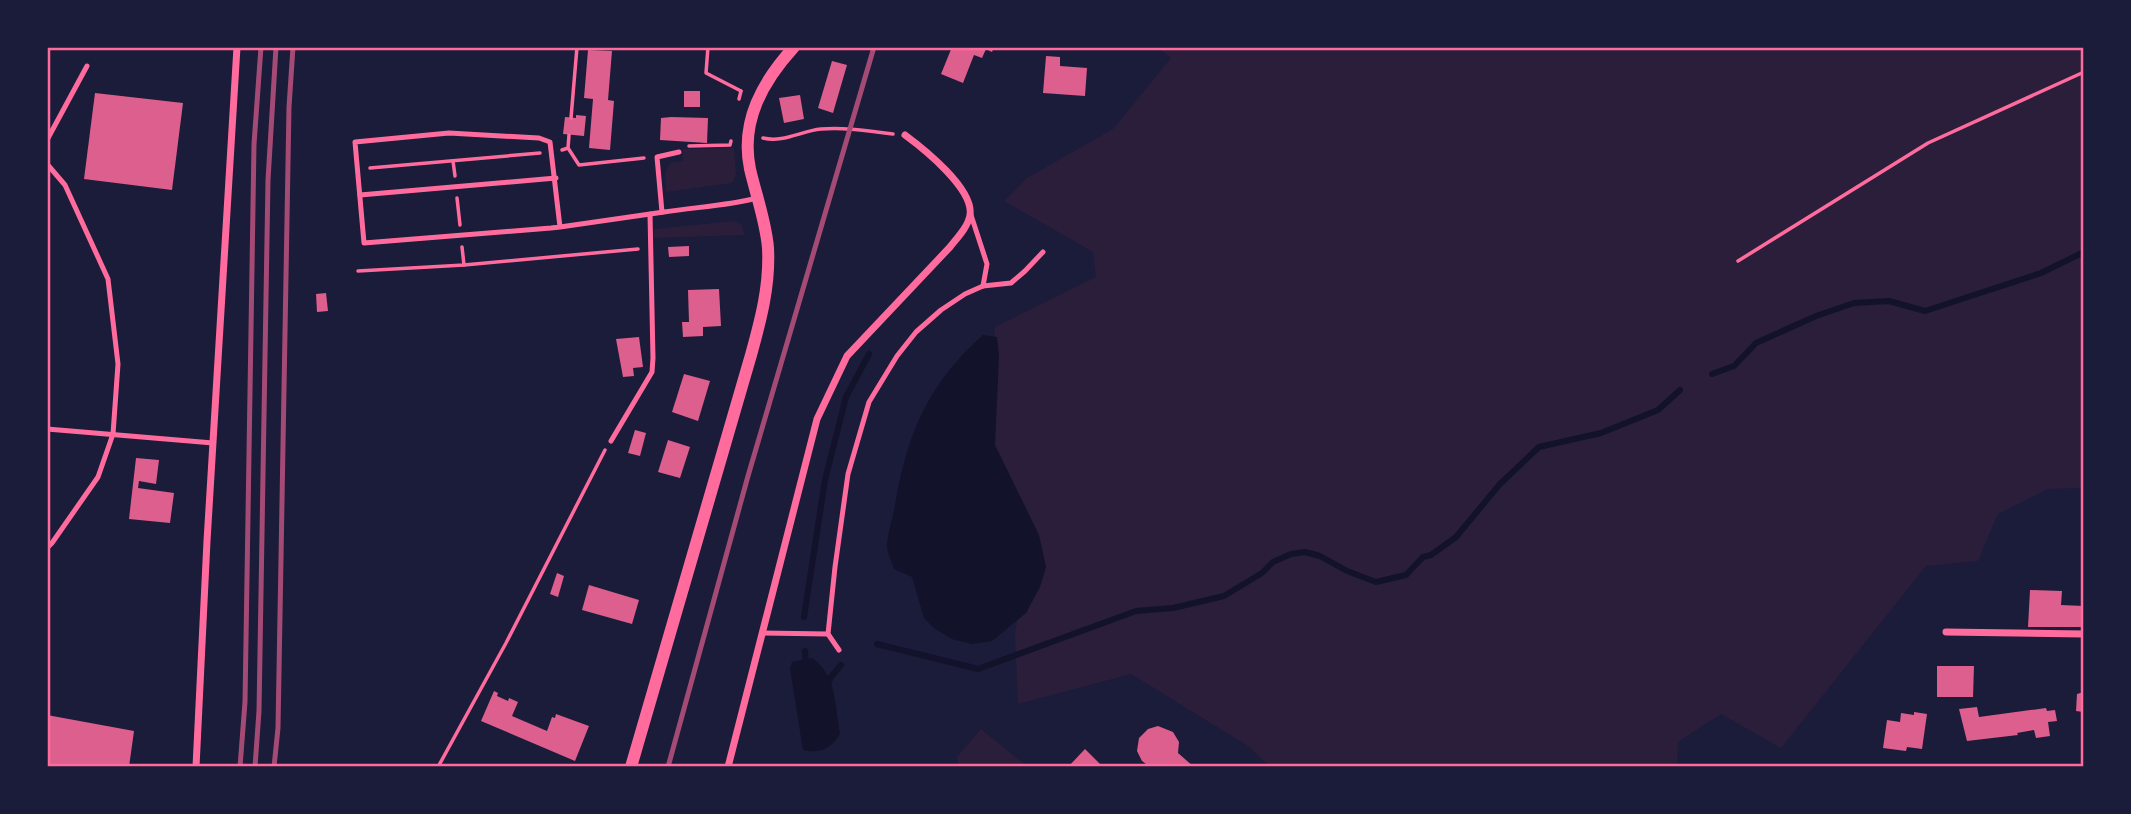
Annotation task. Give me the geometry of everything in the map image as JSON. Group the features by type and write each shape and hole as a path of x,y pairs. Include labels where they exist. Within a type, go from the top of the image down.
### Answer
{"street":[{"path":"196,767 237,47"},
{"path":"631,767 766,295 767,245 749,165 751,118 764,83 794,47"},
{"path":"728,767 817,419 847,356 950,247 963,231 970,214 969,203 960,186 923,148 905,135"},
{"path":"1946,632 2084,634"}],"lane":[{"path":"47,140 87,66"},
{"path":"560,227 550,142 539,138 449,133 355,142 364,243 560,227 757,198"},
{"path":"662,212 657,157 679,152"},
{"path":"47,164 65,185 108,279 118,363 113,434 98,477 47,548"},
{"path":"360,195 556,178"},
{"path":"611,441 652,372 650,214"},
{"path":"970,214 987,264 983,286"},
{"path":"839,650 828,634 848,474 860,428 881,378 916,332 941,310 983,286 1011,283 1043,251"},
{"path":"47,429 213,443"},
{"path":"762,633 828,634"}],"path":[{"path":"571,118 577,47"},
{"path":"709,47 706,73 757,99"},
{"path":"1738,261 1927,143 2084,72"},
{"path":"738,104 741,91"},
{"path":"750,133 777,141 804,132 829,128 905,135"},
{"path":"679,152 680,146 730,145 733,131"},
{"path":"568,148 579,166 657,157"},
{"path":"358,169 553,152"},
{"path":"453,161 464,265"},
{"path":"358,271 464,265 651,247"},
{"path":"438,767 611,441"}],"shaded area":[{"path":"1157,47 2084,47 2084,488 2048,489 1998,514 1978,561 1926,566 1781,748 1721,714 1678,742 1677,767 1270,767 1248,746 1131,674 1018,704 1015,634 1029,544 985,446 995,327 1096,277 1093,252 1004,201 1027,178 1113,129 1171,58"},
{"path":"734,148 736,175 732,183 666,192 665,174 670,163 683,161 683,149"},
{"path":"734,221 742,225 744,235 654,238 654,229"},
{"path":"983,335 997,337 999,356 995,445 1039,535 1046,567 1040,587 1026,613 992,641 972,644 952,639 924,618 912,577 894,569 887,548 906,455 923,412 948,372"},
{"path":"812,658 831,682 840,734 829,747 820,751 803,750 790,668 792,662"},
{"path":"981,729 1028,767 959,767 957,757"}],"building":[{"path":"952,47 994,47 992,52 986,49 982,58 974,55 963,83 941,74"},
{"path":"588,50 612,51 608,100 614,101 610,150 589,148 593,99 584,98"},
{"path":"1046,56 1060,57 1060,66 1087,68 1085,96 1043,93"},
{"path":"832,61 847,65 833,113 818,108"},
{"path":"684,91 700,91 700,107 684,107"},
{"path":"95,93 183,103 172,190 84,179"},
{"path":"800,95 804,119 784,123 779,98"},
{"path":"576,115 586,116 584,136 563,134 565,117 576,118"},
{"path":"661,118 708,118 707,143 660,140"},
{"path":"689,246 689,256 669,257 668,247"},
{"path":"719,289 721,326 703,327 703,336 683,337 682,322 689,322 688,290"},
{"path":"326,293 328,311 317,312 316,294"},
{"path":"639,337 643,367 633,368 634,376 623,377 616,339"},
{"path":"684,374 710,381 698,421 672,412"},
{"path":"635,430 646,433 640,456 628,453"},
{"path":"668,440 690,447 680,478 658,472"},
{"path":"136,458 159,460 156,484 139,481 138,488 174,493 170,523 129,519"},
{"path":"557,573 564,576 558,597 550,594"},
{"path":"589,585 639,600 632,624 582,610"},
{"path":"2030,590 2062,591 2061,605 2084,606 2084,627 2028,627"},
{"path":"1937,666 1974,666 1973,697 1937,697"},
{"path":"494,691 498,693 497,696 518,702 512,716 547,731 552,717 555,718 556,714 589,726 575,761 481,721"},
{"path":"2084,692 2083,712 2076,711 2077,694"},
{"path":"1977,707 1979,717 2046,708 2047,711 2055,710 2057,721 2048,722 2050,736 2036,738 2034,730 2017,733 2018,735 1967,741 1959,709"},
{"path":"1914,712 1927,714 1922,749 1907,747 1906,751 1883,748 1887,720 1900,722 1901,713 1914,715"},
{"path":"47,715 134,731 129,767 47,767"},
{"path":"1158,726 1173,732 1179,742 1178,753 1194,767 1150,767 1142,761 1137,751 1139,738 1148,729"},
{"path":"1085,749 1103,767 1068,767"}],"waterway":[{"path":"1712,374 1734,366 1756,343 1816,316 1854,303 1889,301 1925,311 2041,273 2084,252"},
{"path":"804,617 825,480 846,397 869,354"},
{"path":"877,644 978,669 1136,611 1173,608 1224,596 1262,573 1273,562 1291,554 1305,552 1320,556 1347,571 1376,582 1406,575 1423,557 1431,555 1456,537 1500,484 1539,447 1601,433 1658,410 1680,390"},
{"path":"805,651 806,667"},
{"path":"829,683 841,665"}],"railway":[{"path":"240,767 245,702 254,144 261,47"},
{"path":"255,767 259,711 268,180 276,47"},
{"path":"274,767 278,728 289,107 293,47"},
{"path":"668,767 748,476 874,47"}]}
